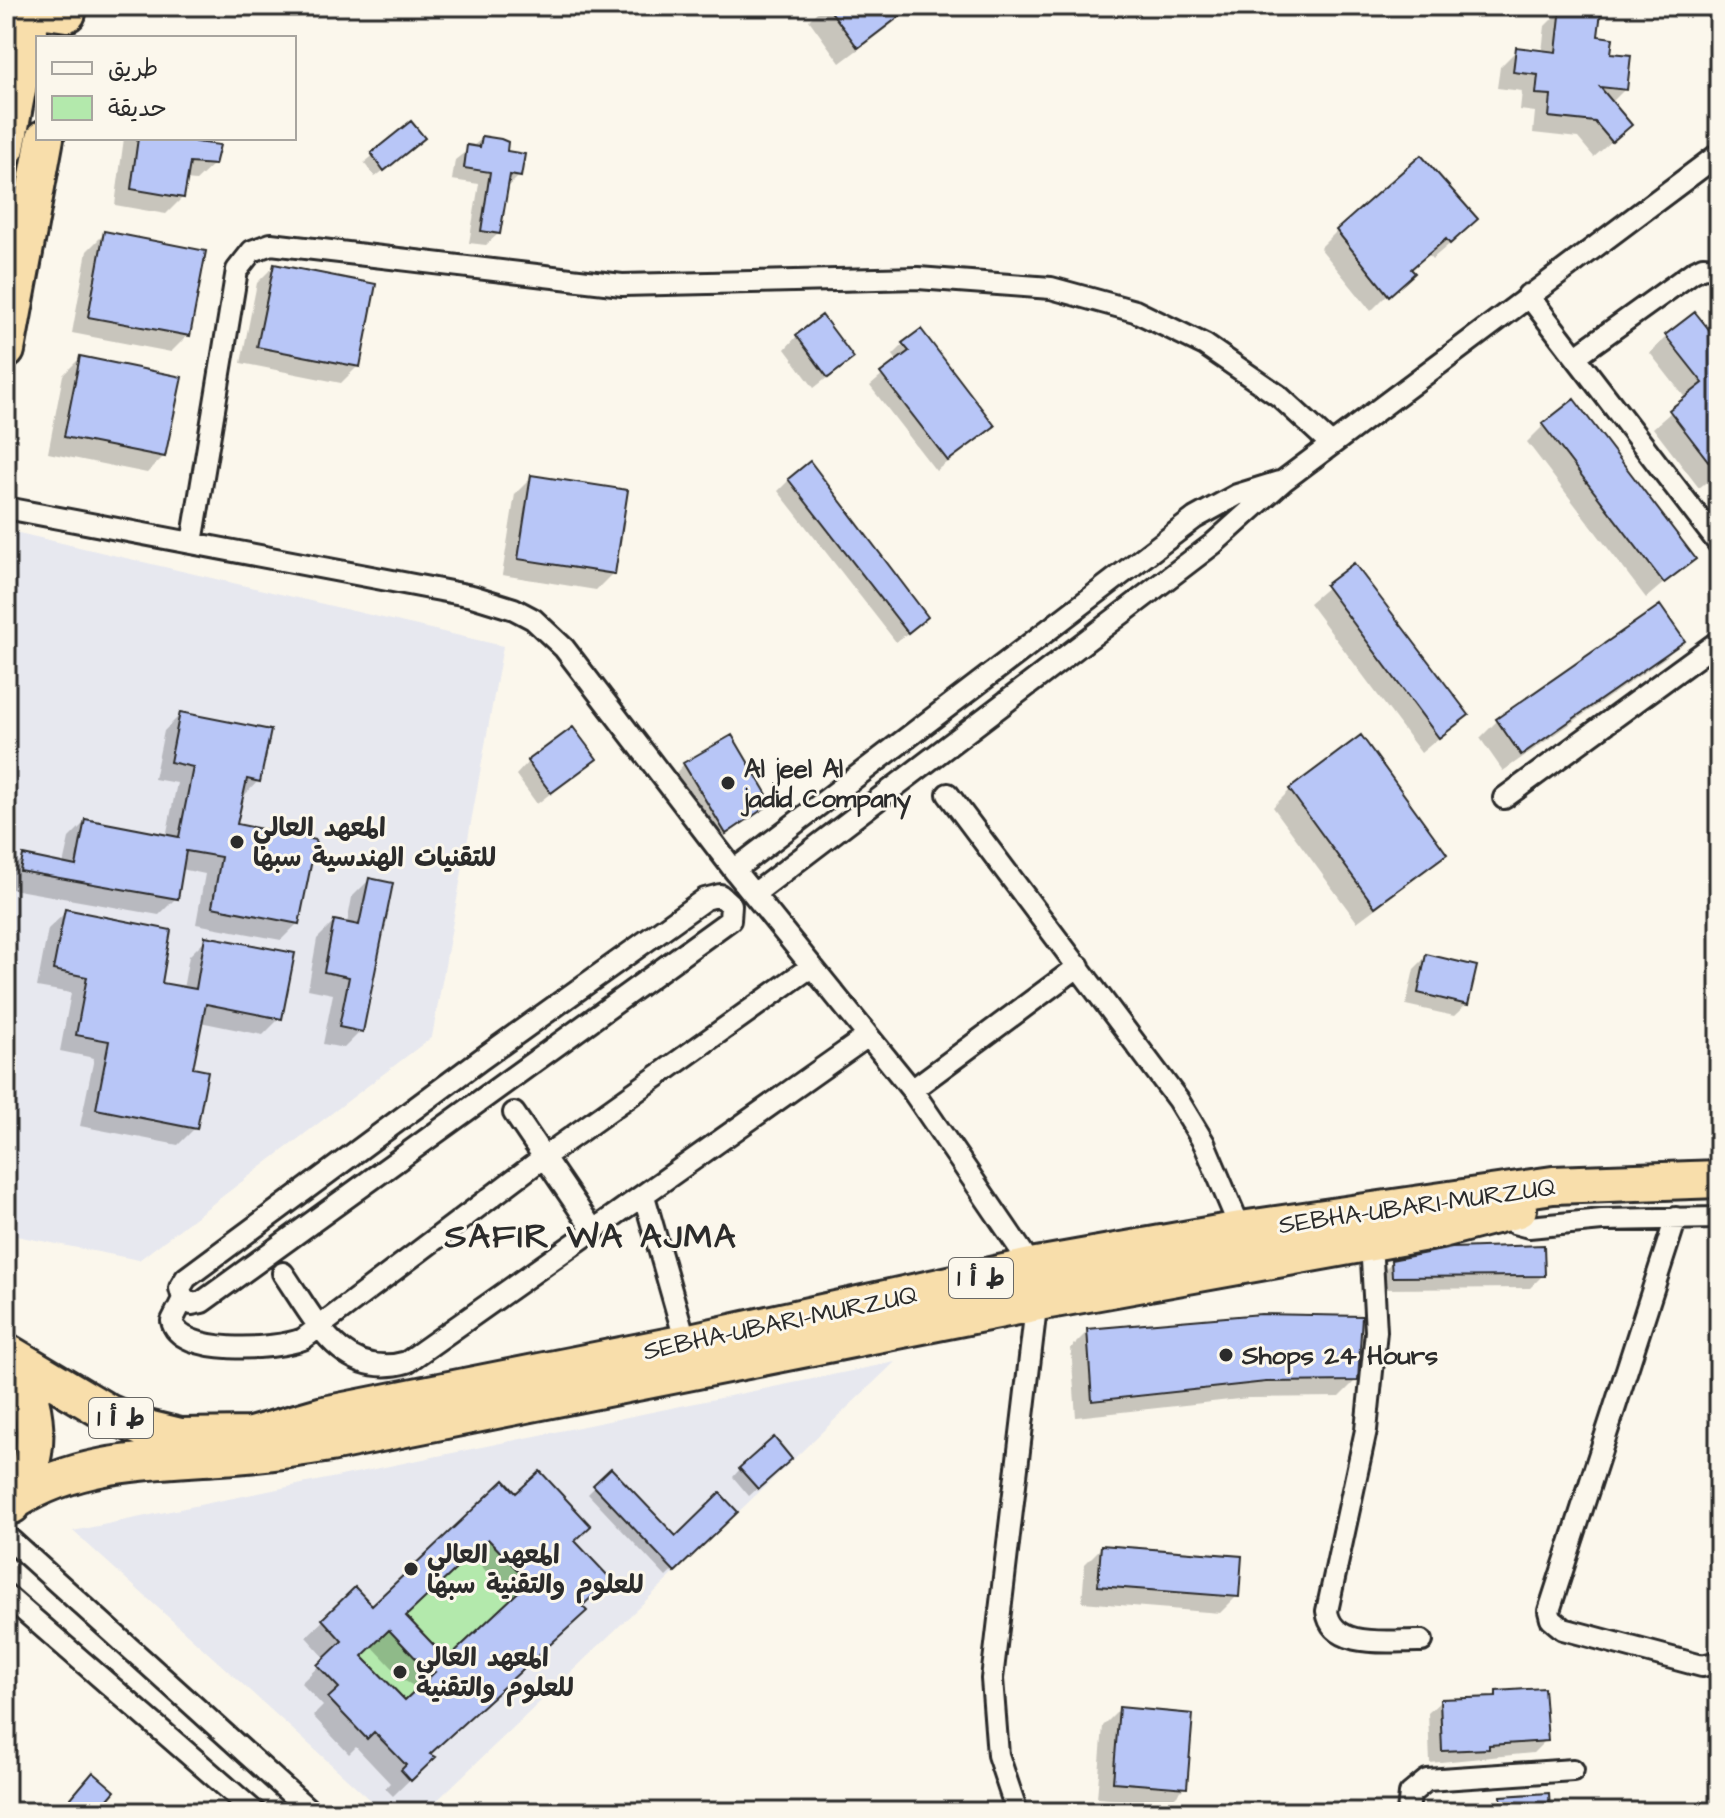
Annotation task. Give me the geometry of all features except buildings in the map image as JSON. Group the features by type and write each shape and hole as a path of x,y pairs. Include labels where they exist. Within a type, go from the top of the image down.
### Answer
{"highway":[{"path":"45,36 53,14"},
{"path":"6,148 36,62"},
{"path":"6,350 45,140"},
{"name":"SEBHA-UBARI-MURZUQ","path":"6,1352 73,1394 143,1428 180,1437 252,1445 324,1415 686,1343 1031,1267 1241,1230 1553,1185 1719,1179"},
{"name":"SEBHA-UBARI-MURZUQ","path":"11,1506 57,1478 106,1465 252,1445 330,1443 1038,1302 1438,1230 1500,1212 1607,1200 1719,1199"},
{"path":"6,1352 30,1399 35,1433 30,1468 11,1506"}],"street":[{"path":"754,894 1234,528 1283,481 1331,444 1719,154"},
{"path":"192,543 237,270 252,251 271,244 622,285 893,278 988,281 1051,288 1135,311 1205,345 1279,396 1331,444"},
{"path":"1576,356 1693,272 1703,267 1719,268"},
{"path":"1528,295 1719,544"},
{"path":"734,870 1128,569 1216,506 1283,481"},
{"path":"6,508 472,596 514,609 533,619 581,668 734,870 912,1090 1031,1267 1038,1302 992,1679 998,1755 1017,1812"},
{"path":"1128,569 1147,594"},
{"path":"1504,798 1719,641"},
{"path":"997,670 1013,694"},
{"path":"948,794 1188,1114 1241,1230"},
{"path":"183,1299 192,1304 202,1302 730,920 733,910 729,901 720,895 710,896 480,1060 186,1278 180,1288 183,1299 172,1321 177,1334 188,1342 269,1348 303,1339 544,1157 812,966"},
{"path":"912,1090 1079,966"},
{"path":"283,1273 336,1347 357,1361 382,1367 407,1362 868,1036"},
{"path":"480,1060 500,1088"},
{"path":"514,1113 594,1231"},
{"path":"644,1196 686,1343"},
{"path":"1500,1212 1514,1223 1529,1227 1719,1218"},
{"path":"1676,1218 1549,1611 1556,1626 1563,1629 1702,1666 1719,1662"},
{"path":"1371,1242 1376,1331 1368,1417 1358,1482 1329,1594 1328,1619 1336,1632 1350,1639 1422,1641"},
{"path":"6,1536 302,1809"},
{"path":"6,1595 255,1812"},
{"path":"1408,1812 1410,1794 1427,1780 1573,1770"}],"shaded area":[{"name":"المعهد العالي للتقنيات الهندسية سبها","path":"6,530 503,646 432,1037 139,1260 6,1234"},
{"name":"المعهد العالي للعلوم والتقنية","path":"895,1362 425,1812 384,1812 73,1531"}],"green space":[{"path":"488,1539 529,1582 447,1659 406,1616"},
{"path":"389,1630 432,1675 405,1700 362,1656"}],"place":[{"name":"Al jeel Al jadid Company","path":"728,783"},
{"name":"المعهد العالي للتقنيات الهندسية سبها","path":"237,842"},
{"name":"Shops 24 Hours","path":"1226,1355"},
{"name":"المعهد العالي للعلوم والتقنية سبها","path":"411,1569"},
{"name":"المعهد العالي للعلوم والتقنية","path":"400,1672"}],"district":[{"name":"SAFIR WA AJMA","path":"591,1235"}]}
